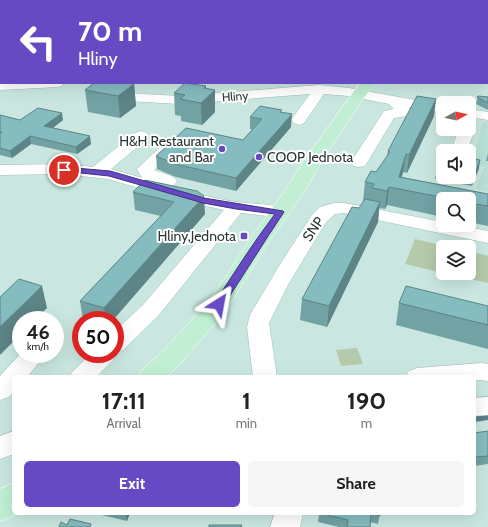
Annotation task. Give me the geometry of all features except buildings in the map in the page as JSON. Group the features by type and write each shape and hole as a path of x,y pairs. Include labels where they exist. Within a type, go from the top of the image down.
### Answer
{"main road":[{"path":"157,374 219,304 241,272 258,242 280,212 312,162 363,88"},
{"path":"0,508 12,498"}],"street":[{"path":"0,86 38,84"},
{"path":"359,162 389,114 402,113 404,110 389,99 363,88"},
{"name":"Hliny","path":"126,97 180,100 251,96 293,90 363,88"},
{"path":"299,120 316,97 319,89"},
{"path":"389,99 436,107"},
{"path":"476,116 488,116"},
{"path":"103,173 141,136"},
{"path":"177,140 145,169 145,172 194,190 238,203"},
{"path":"0,170 64,170 103,173 181,195 238,203 280,212"},
{"path":"124,336 150,311 238,203"},
{"name":"SNP","path":"265,375 258,323 289,266 323,213 334,208 344,208 488,237"},
{"path":"15,375 26,363"},
{"path":"83,375 96,363"},
{"path":"439,375 482,371 488,374"},
{"path":"0,391 12,378"},
{"path":"476,407 488,406"},
{"path":"0,449 12,442"},
{"path":"285,527 288,515"}],"shaded area":[{"path":"483,122 488,123 488,192 476,189 485,166 476,165 476,149"},
{"path":"415,239 436,244 436,271 405,264"},
{"path":"476,253 488,256 488,283 475,280"},
{"path":"357,348 363,364 341,366 336,350"}],"waterway":[{"path":"476,419 488,417"}],"place":[{"name":"H&H Restaurant and Bar","path":"222,149"},
{"name":"COOP Jednota","path":"259,157"},
{"name":"Hliny,Jednota","path":"244,236"}],"route":[{"path":"64,170 110,174 203,200 236,207 266,209 280,212 258,242 241,272 219,304"}]}
